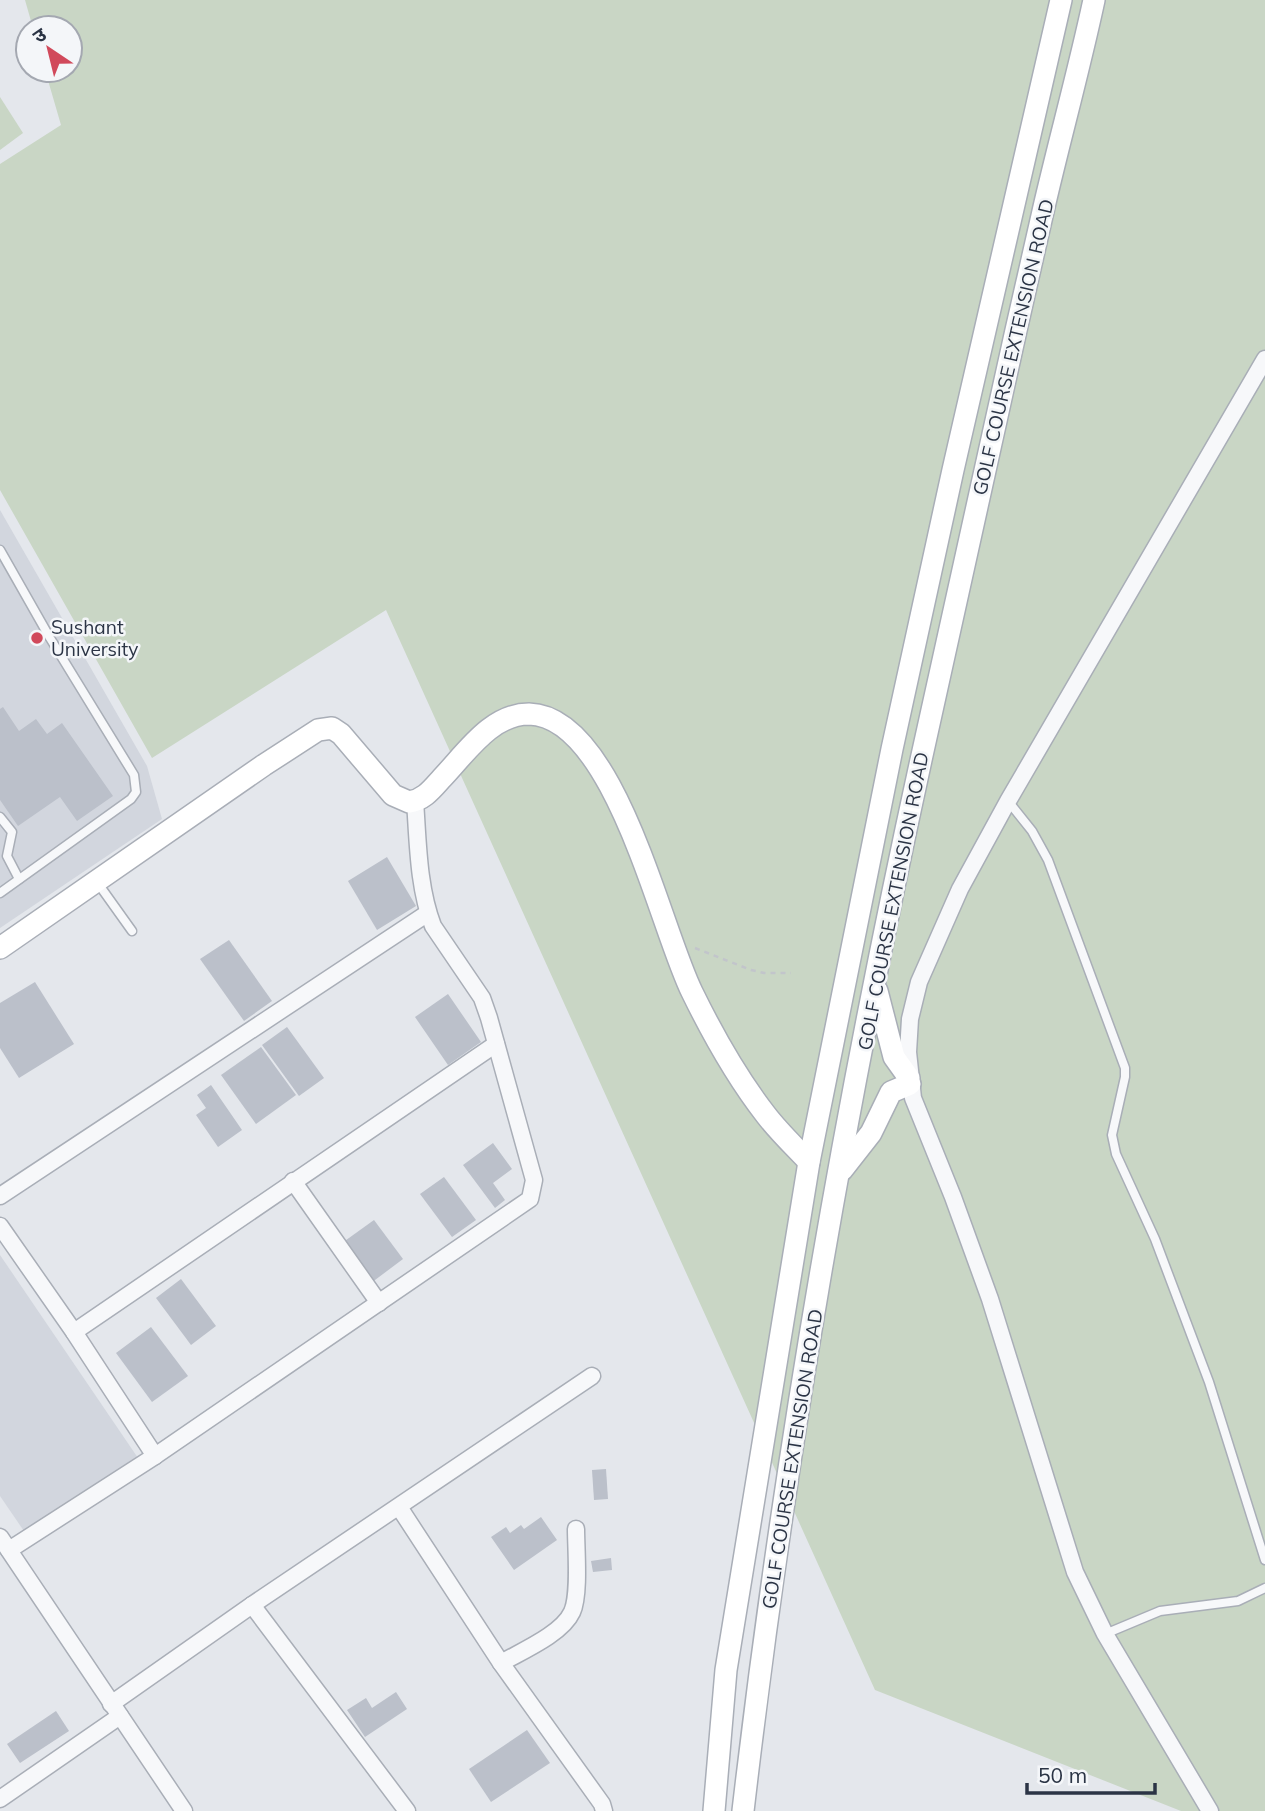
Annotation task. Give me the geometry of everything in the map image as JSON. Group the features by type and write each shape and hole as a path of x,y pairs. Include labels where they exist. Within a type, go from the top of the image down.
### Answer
{"main road":[{"name":"GOLF COURSE EXTENSION ROAD","path":"714,1811 726,1670 809,1162 864,886 950,483 1061,0"},
{"name":"GOLF COURSE EXTENSION ROAD","path":"743,1811 759,1675 797,1415 875,982 1045,201 1094,0"},
{"path":"0,948 318,730 332,728 341,734 393,795 408,802 426,796 498,721 531,714 568,729 586,747 601,771 645,864 690,989 754,1099 809,1162"},
{"path":"864,886 893,892"},
{"path":"840,1172 871,1133 891,1092 910,1081 894,1057 875,982"},
{"path":"768,1409 797,1415"}],"street":[{"path":"1210,1811 1105,1634 1075,1572 990,1300 953,1197 916,1108 910,1081 910,1027 919,982 960,889 1008,801 1265,359"},
{"path":"184,1811 4,1543 155,1456 517,1209 533,1194 534,1180 481,998 433,926 428,913 415,801"},
{"path":"0,1196 428,913"},
{"path":"74,1332 496,1044"},
{"path":"293,1181 379,1303"},
{"path":"0,1226 74,1332 155,1456"},
{"path":"0,1799 252,1605 592,1376"},
{"path":"399,1507 501,1663 602,1804 604,1811"},
{"path":"501,1663 556,1630 565,1623 573,1610 576,1529"},
{"path":"252,1605 407,1811"}],"lane":[{"path":"0,550 134,775 136,783 136,792 131,799 0,893"},
{"path":"1008,801 1032,831 1057,879 1125,1068 1112,1135 1116,1154 1158,1248 1209,1382 1265,1560"},
{"path":"0,817 12,832 7,856 19,879"},
{"path":"97,882 132,931"},
{"path":"1105,1634 1160,1611 1238,1601 1265,1588"}],"path":[{"path":"672,939 751,970 791,973"}],"shaded area":[{"name":"Sushant University","path":"0,510 147,766 162,819 0,928"},
{"path":"0,1255 138,1458 26,1534 0,1496"}],"green space":[{"path":"25,0 1265,0 1265,1811 1181,1811 875,1690 386,610 152,758 0,490 0,164 61,125 49,84 84,84 84,14 29,14"},
{"path":"0,97 23,133 0,150"}],"building":[{"path":"3,707 19,731 36,719 47,734 62,723 113,796 77,821 60,797 18,826 0,800 0,709"},
{"path":"387,857 416,906 377,930 348,881"},
{"path":"229,940 272,1001 244,1021 200,959"},
{"path":"35,982 74,1044 19,1078 0,1048 0,1003"},
{"path":"448,994 481,1042 448,1065 415,1017"},
{"path":"287,1027 324,1078 299,1096 262,1045"},
{"path":"261,1047 296,1095 256,1124 221,1075"},
{"path":"211,1085 242,1130 218,1147 196,1115 206,1108 197,1095"},
{"path":"493,1143 512,1169 493,1183 505,1200 495,1208 463,1165"},
{"path":"444,1177 476,1220 452,1237 420,1194"},
{"path":"374,1220 403,1259 371,1283 342,1243"},
{"path":"181,1279 216,1326 191,1345 156,1298"},
{"path":"151,1327 188,1376 152,1402 116,1353"},
{"path":"606,1469 608,1499 594,1500 592,1470"},
{"path":"541,1517 557,1540 514,1570 491,1537 506,1527 510,1533 521,1525 524,1529"},
{"path":"611,1558 612,1570 593,1572 591,1561"},
{"path":"396,1692 407,1709 365,1737 347,1710 366,1698 372,1708"},
{"path":"56,1711 69,1731 20,1763 7,1744"},
{"path":"527,1730 550,1763 491,1802 469,1769"}],"place":[{"name":"Sushant University","path":"37,638"}]}
